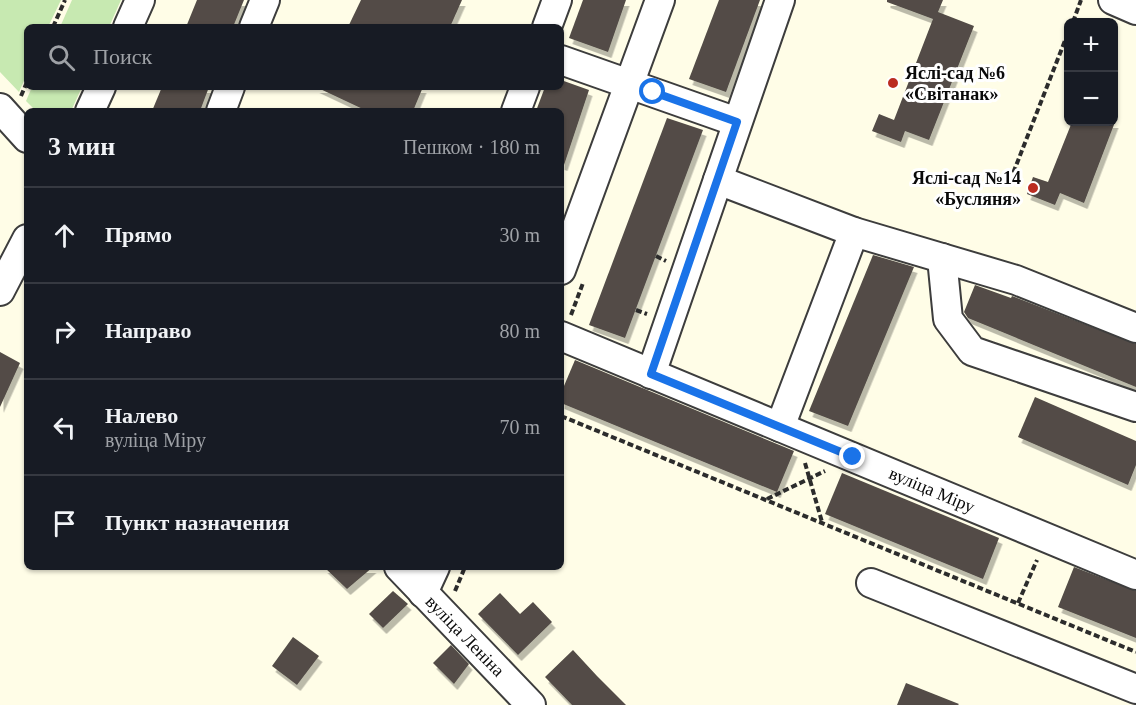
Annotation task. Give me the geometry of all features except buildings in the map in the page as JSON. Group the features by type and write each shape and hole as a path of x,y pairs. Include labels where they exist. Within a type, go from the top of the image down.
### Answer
{"street":[{"path":"129,24 140,0"},
{"path":"255,24 265,0"},
{"path":"548,24 556,0"},
{"path":"564,262 660,0"},
{"path":"651,374 780,0"},
{"path":"1113,0 1136,10"},
{"path":"564,61 737,122"},
{"path":"91,108 100,90"},
{"path":"221,108 229,90"},
{"path":"517,108 524,90"},
{"path":"10,104 24,132"},
{"path":"718,180 854,232 1016,280 1136,328"},
{"path":"789,431 854,232"},
{"path":"0,291 24,246"},
{"path":"942,258 948,319 972,351 1136,407"},
{"name":"вуліца Міру","path":"564,337 1136,575"},
{"name":"вуліца Леніна","path":"402,570 531,705"},
{"path":"423,593 434,570"},
{"path":"871,583 1136,689"}],"path":[{"path":"54,24 65,0"},
{"path":"1074,18 1082,0"},
{"path":"1010,181 1064,43"},
{"path":"10,104 24,86"},
{"path":"564,417 1136,652"},
{"path":"789,431 810,478 822,523"},
{"path":"766,500 853,457"},
{"path":"1018,603 1047,538"}],"green space":[{"path":"0,0 61,0 49,24 24,24 24,81 19,92 0,72"},
{"path":"72,0 121,0 110,24 61,24"},
{"path":"31,90 81,90 72,108 33,108 26,101"}],"place":[{"name":"Яслі-сад №6 «Світанак»","path":"893,83"},
{"name":"Яслі-сад №14 «Бусляня»","path":"1033,188"}],"route":[{"path":"653,92 737,122 651,374 853,457"}]}
